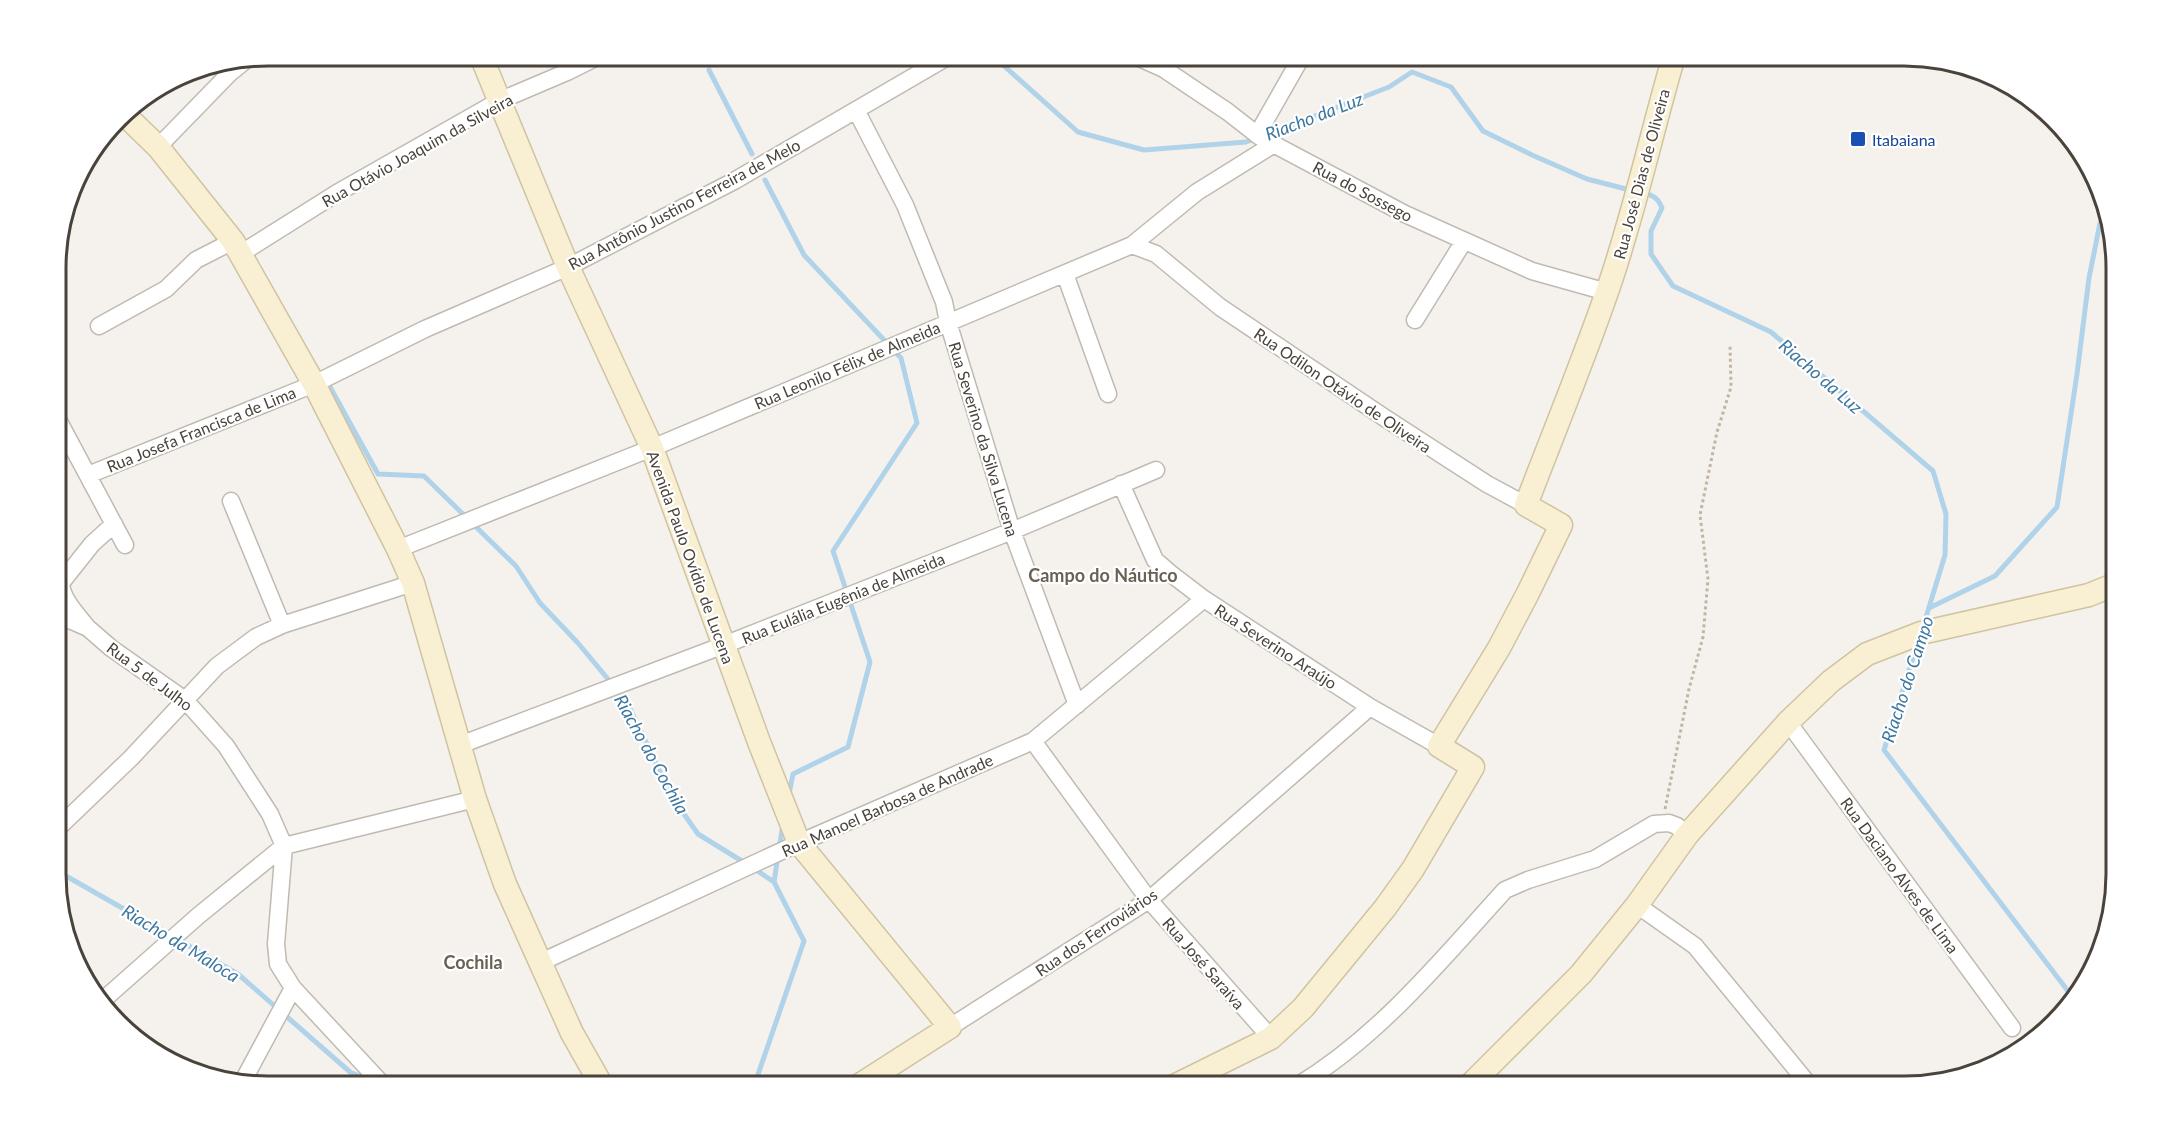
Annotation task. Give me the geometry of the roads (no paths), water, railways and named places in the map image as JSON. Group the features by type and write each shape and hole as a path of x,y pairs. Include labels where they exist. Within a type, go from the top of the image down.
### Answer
{"street":[{"name":"Avenida Paulo Ovídio de Lucena","path":"485,66 568,267 652,448 799,843 950,1027"},
{"name":"Rua Otávio Joaquim da Silveira","path":"99,326 165,289 196,260 236,248 499,101 579,66"},
{"name":"Rua Antônio Justino Ferreira de Melo","path":"314,384 425,329 568,267 734,181 932,66"},
{"name":"Rua do Sossego","path":"1165,66 1257,135 1405,214 1532,271 1607,292"},
{"path":"1257,135 1296,66"},
{"name":"Rua José Dias de Oliveira","path":"1526,505 1607,292 1626,233 1671,66"},
{"path":"158,147 234,69"},
{"name":"Rua Severino da Silva Lucena","path":"856,110 904,205 944,302 948,322 1012,531 1077,705"},
{"path":"130,120 158,147 236,248 314,384 398,549 413,583 475,799 505,884 539,963 573,1034 596,1076"},
{"name":"Rua Leonilo Félix de Almeida","path":"398,549 652,448 1132,245 1189,198 1274,144"},
{"path":"1415,321 1464,241"},
{"name":"Rua Odilon Otávio de Oliveira","path":"1132,245 1155,254 1220,307 1384,418 1487,484 1561,525 1498,648 1439,746"},
{"path":"1065,274 1108,394"},
{"name":"Rua Josefa Francisca de Lima","path":"88,475 314,384"},
{"path":"66,434 125,545"},
{"name":"Rua Eulália Eugênia de Almeida","path":"460,745 724,645 1012,531 1156,470"},
{"name":"Rua Severino Araújo","path":"1121,484 1155,560 1204,599 1370,707 1473,766 1413,869 1385,908 1303,1008 1271,1038"},
{"path":"231,501 282,625"},
{"path":"66,578 92,544 114,524"},
{"path":"66,819 131,758 217,666 256,637 282,625 413,583"},
{"path":"1480,1076 1581,974 1637,905 1687,835 1788,722 1831,681 1867,654 1921,633 2089,595 2106,588"},
{"name":"Rua Manoel Barbosa de Andrade","path":"539,963 799,843 1033,741 1204,599"},
{"path":"66,600 88,628"},
{"name":"Rua 5 de Julho","path":"66,620 88,628 111,648 185,700 226,746 270,814 284,846"},
{"name":"Rua dos Ferroviários","path":"874,1076 1149,900 1370,707"},
{"name":"Rua Daciano Alves de Lima","path":"1788,722 2012,1028"},
{"name":"Rua José Saraíva","path":"1033,741 1149,900 1271,1038"},
{"path":"108,996 198,916 284,846 475,799"},
{"path":"1315,1076 1401,1005 1505,890 1528,880 1595,859 1646,827 1662,822 1677,826 1687,835"},
{"path":"284,846 276,944 278,964 293,988 375,1076"},
{"path":"1637,905 1695,946 1802,1076"},
{"path":"246,1075 293,988"},
{"path":"1194,1076 1271,1038"}],"waterway":[{"name":"Riacho da Luz","path":"1004,66 1078,132 1144,150 1246,142 1257,138"},
{"path":"709,70 752,154"},
{"name":"Riacho da Luz","path":"1266,135 1389,87 1412,72 1451,87 1483,131 1587,179 1630,190"},
{"path":"765,180 804,255 901,358 917,423 833,551 870,662 848,747 793,774 789,794"},
{"name":"Riacho da Luz","path":"1643,193 1655,198 1662,208 1651,231 1651,254 1673,286 1771,332 1933,471 1946,514 1945,555 1923,627"},
{"name":"Riacho do Campo","path":"1929,608 1995,576 2057,507 2089,278 2100,223"},
{"name":"Riacho do Cochila","path":"329,385 378,474 424,476 516,566 540,603 578,643 627,702 672,797 698,834 745,863"},
{"name":"Riacho do Campo","path":"1918,642 1884,750 2068,991"},
{"path":"774,882 783,824"},
{"name":"Riacho do Cochila","path":"753,868 774,882 804,941 757,1076"},
{"name":"Riacho da Maloca","path":"66,876 238,974 350,1072 359,1076"}],"place":[{"name":"Itabaiana","path":"1858,139"}],"district":[{"name":"Campo do Náutico","path":"1103,575"},
{"name":"Cochila","path":"473,962"}]}
